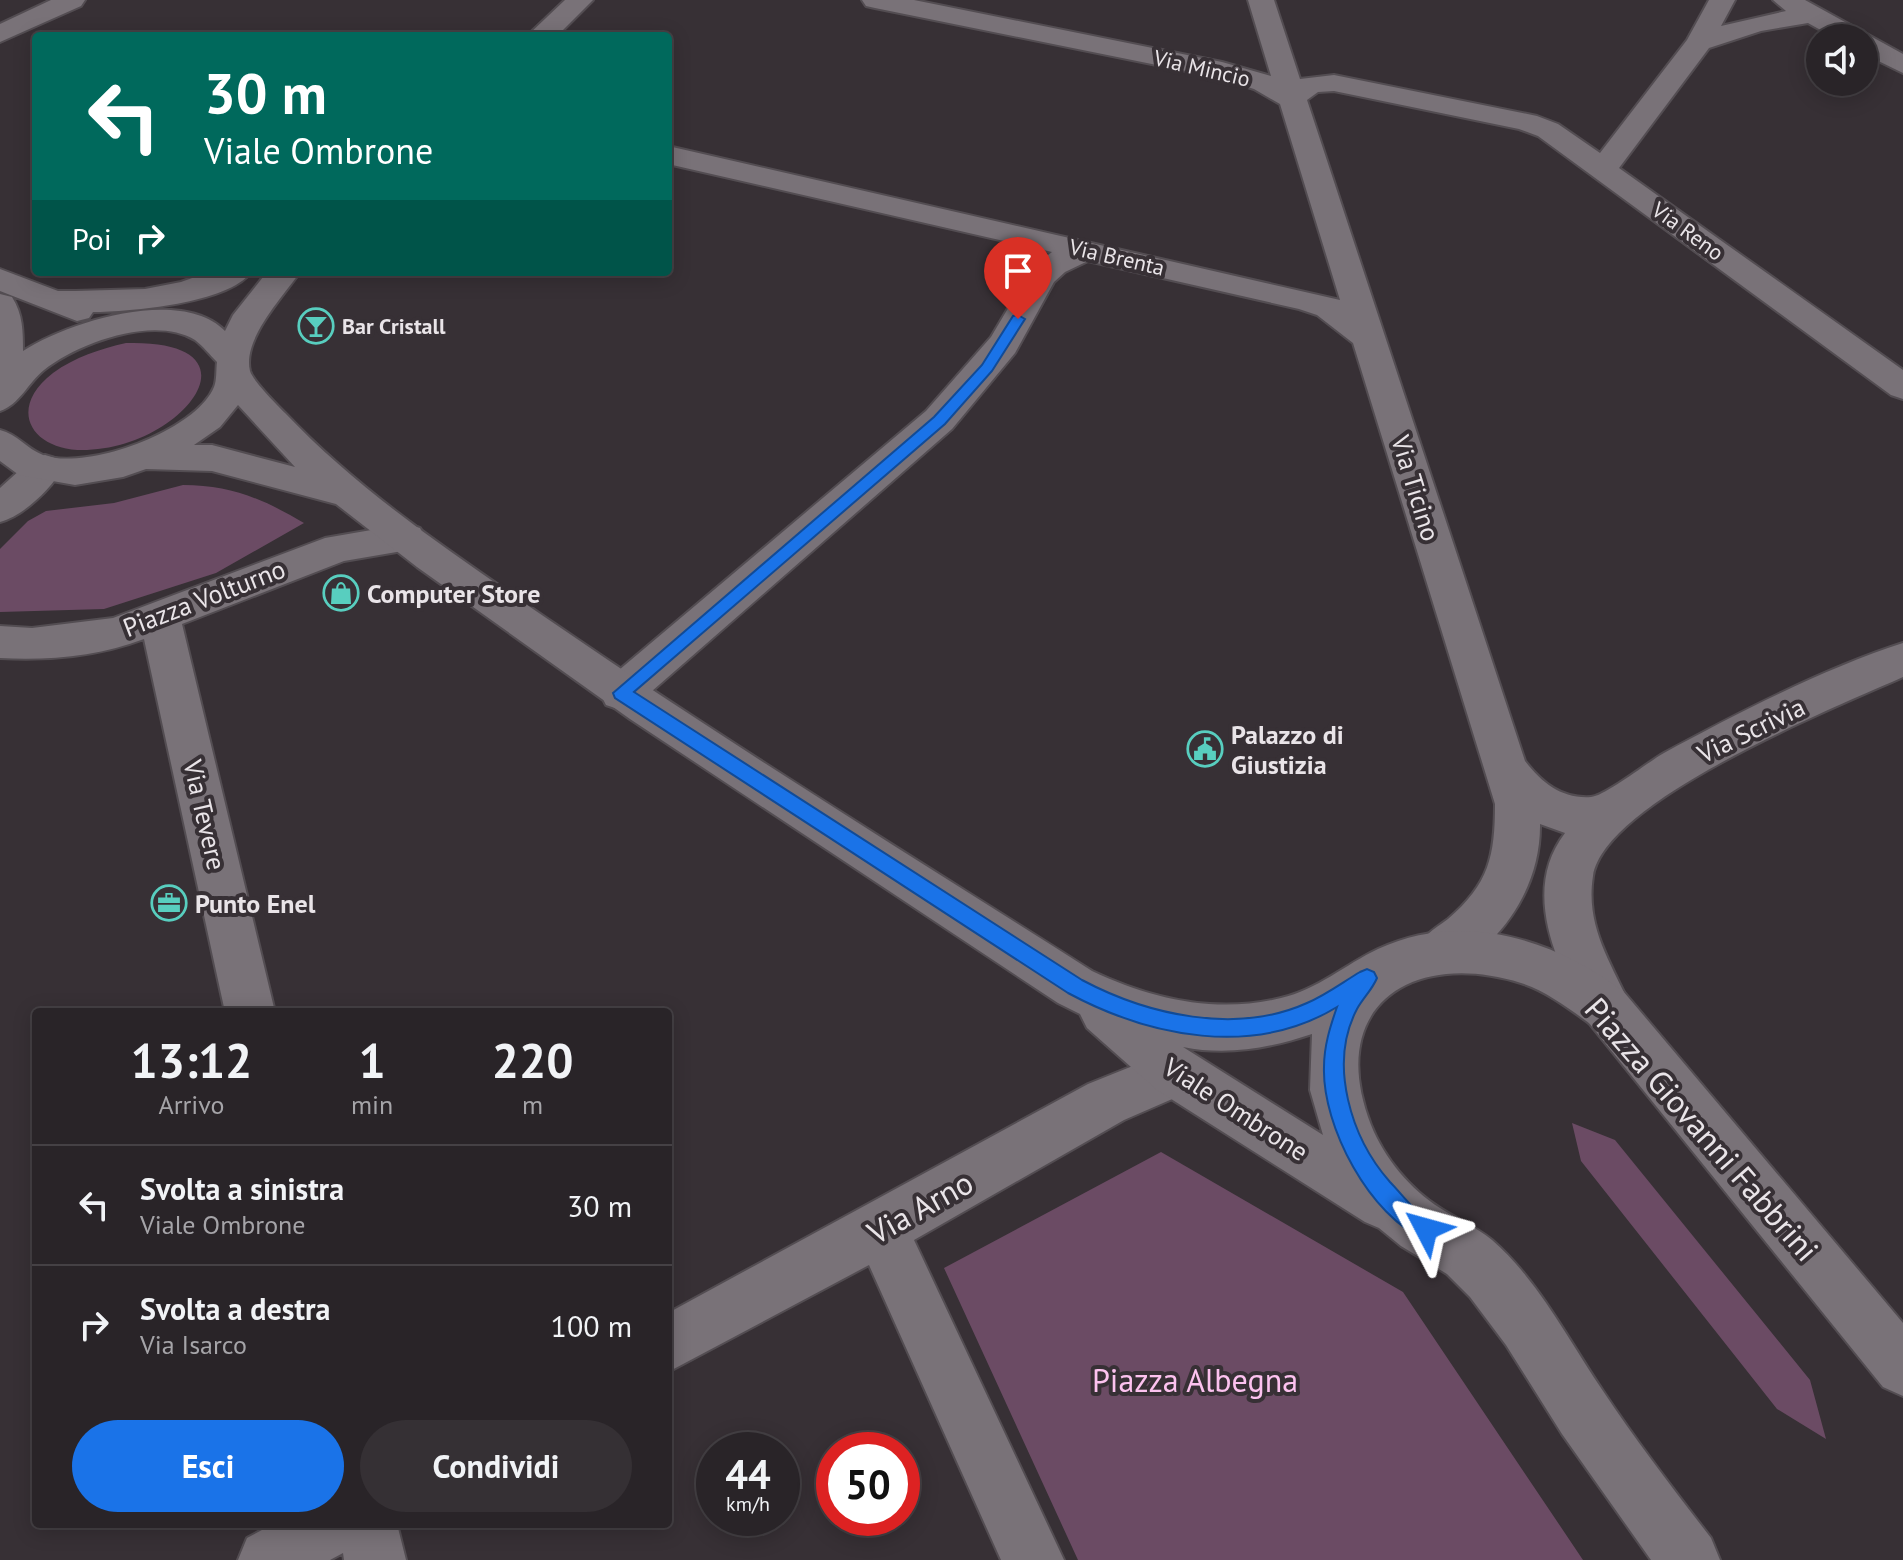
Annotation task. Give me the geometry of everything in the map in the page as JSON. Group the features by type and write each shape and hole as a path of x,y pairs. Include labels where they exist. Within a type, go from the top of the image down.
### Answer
{"street":[{"path":"0,34 72,0"},
{"path":"545,32 580,0"},
{"name":"Via Mincio","path":"875,0 1222,70 1264,83 1291,99"},
{"name":"Via Ticino","path":"1261,0 1517,804 1519,836 1514,866 1503,892 1486,916 1464,936 1438,953"},
{"path":"1291,99 1311,84 1334,83 1527,122 1548,130 1603,169 1699,42 1722,0"},
{"path":"1699,42 1756,24 1794,4 1830,24"},
{"path":"1878,51 1903,65"},
{"name":"Via Brenta","path":"672,156 1308,301 1338,314 1369,338"},
{"name":"Via Reno","path":"1603,169 1903,387"},
{"path":"621,693 939,420 964,395 1006,342 1042,274 1068,255 1089,250"},
{"path":"51,301 146,301 205,286 226,276"},
{"path":"3,393 25,367 50,349 80,335 188,307 252,276"},
{"path":"0,442 18,459 45,468 76,471 145,458 179,442 207,422 226,399 245,323 281,276"},
{"path":"0,279 51,301 123,324 168,321 198,327 220,339 234,367"},
{"path":"0,304 6,324 3,393"},
{"name":"Viale Ombrone","path":"234,367 264,416 346,493 406,538 621,693 1075,987 1111,1006 1150,1019 1191,1027 1230,1029 1287,1020 1315,1010 1367,978"},
{"name":"Viale Ombrone","path":"145,458 212,458 280,473 346,493"},
{"path":"0,509 45,468"},
{"name":"Piazza Volturno","path":"0,642 32,644 116,633 160,618 243,582 339,548 406,538"},
{"name":"Via Tevere","path":"160,618 249,1008"},
{"name":"Via Scrivia","path":"1606,1007 1586,973 1573,938 1567,906 1570,875 1577,852 1589,832 1605,814 1699,753 1903,659"},
{"path":"1509,773 1520,789 1538,803 1559,813 1591,817 1605,814"},
{"name":"Piazza Giovanni Fabbrini","path":"1367,978 1394,964 1438,953 1478,953 1519,960 1579,987 1606,1007 1903,1367"},
{"path":"1367,978 1348,1005 1337,1036 1334,1069 1339,1106 1353,1145 1376,1183 1408,1218 1462,1251 1508,1300 1619,1466 1689,1560"},
{"name":"Viale Ombrone","path":"1075,987 1175,1073 1408,1218"},
{"name":"Via Arno","path":"672,1342 1106,1102 1175,1073"},
{"path":"881,1229 1033,1560"},
{"path":"269,1560 327,1528"},
{"path":"368,1528 375,1560"}],"green space":[{"path":"126,343 169,346 193,358 201,374 196,394 179,414 154,431 122,444 87,450 68,449 40,436 28,414 30,401 38,387 70,362"},
{"path":"183,485 246,495 304,523 216,573 104,609 0,612 0,549 28,521 46,511 114,503"},
{"path":"1572,1123 1615,1140 1810,1380 1826,1439 1777,1409 1581,1161"},
{"name":"Piazza Albegna","path":"1161,1152 1403,1292 1583,1560 1078,1560 944,1268"}],"place":[{"name":"Bar Cristall","path":"316,326"},
{"name":"Computer Store","path":"341,593"},
{"name":"Palazzo di Giustizia","path":"1205,749"},
{"name":"Punto Enel","path":"169,903"}],"route":[{"path":"1018,319 987,368 939,420 621,693 1075,987 1111,1006 1170,1023 1230,1029 1287,1020 1315,1010 1367,978 1348,1005 1337,1036 1334,1069 1339,1106 1353,1145 1376,1183 1408,1218 1426,1229"}]}
